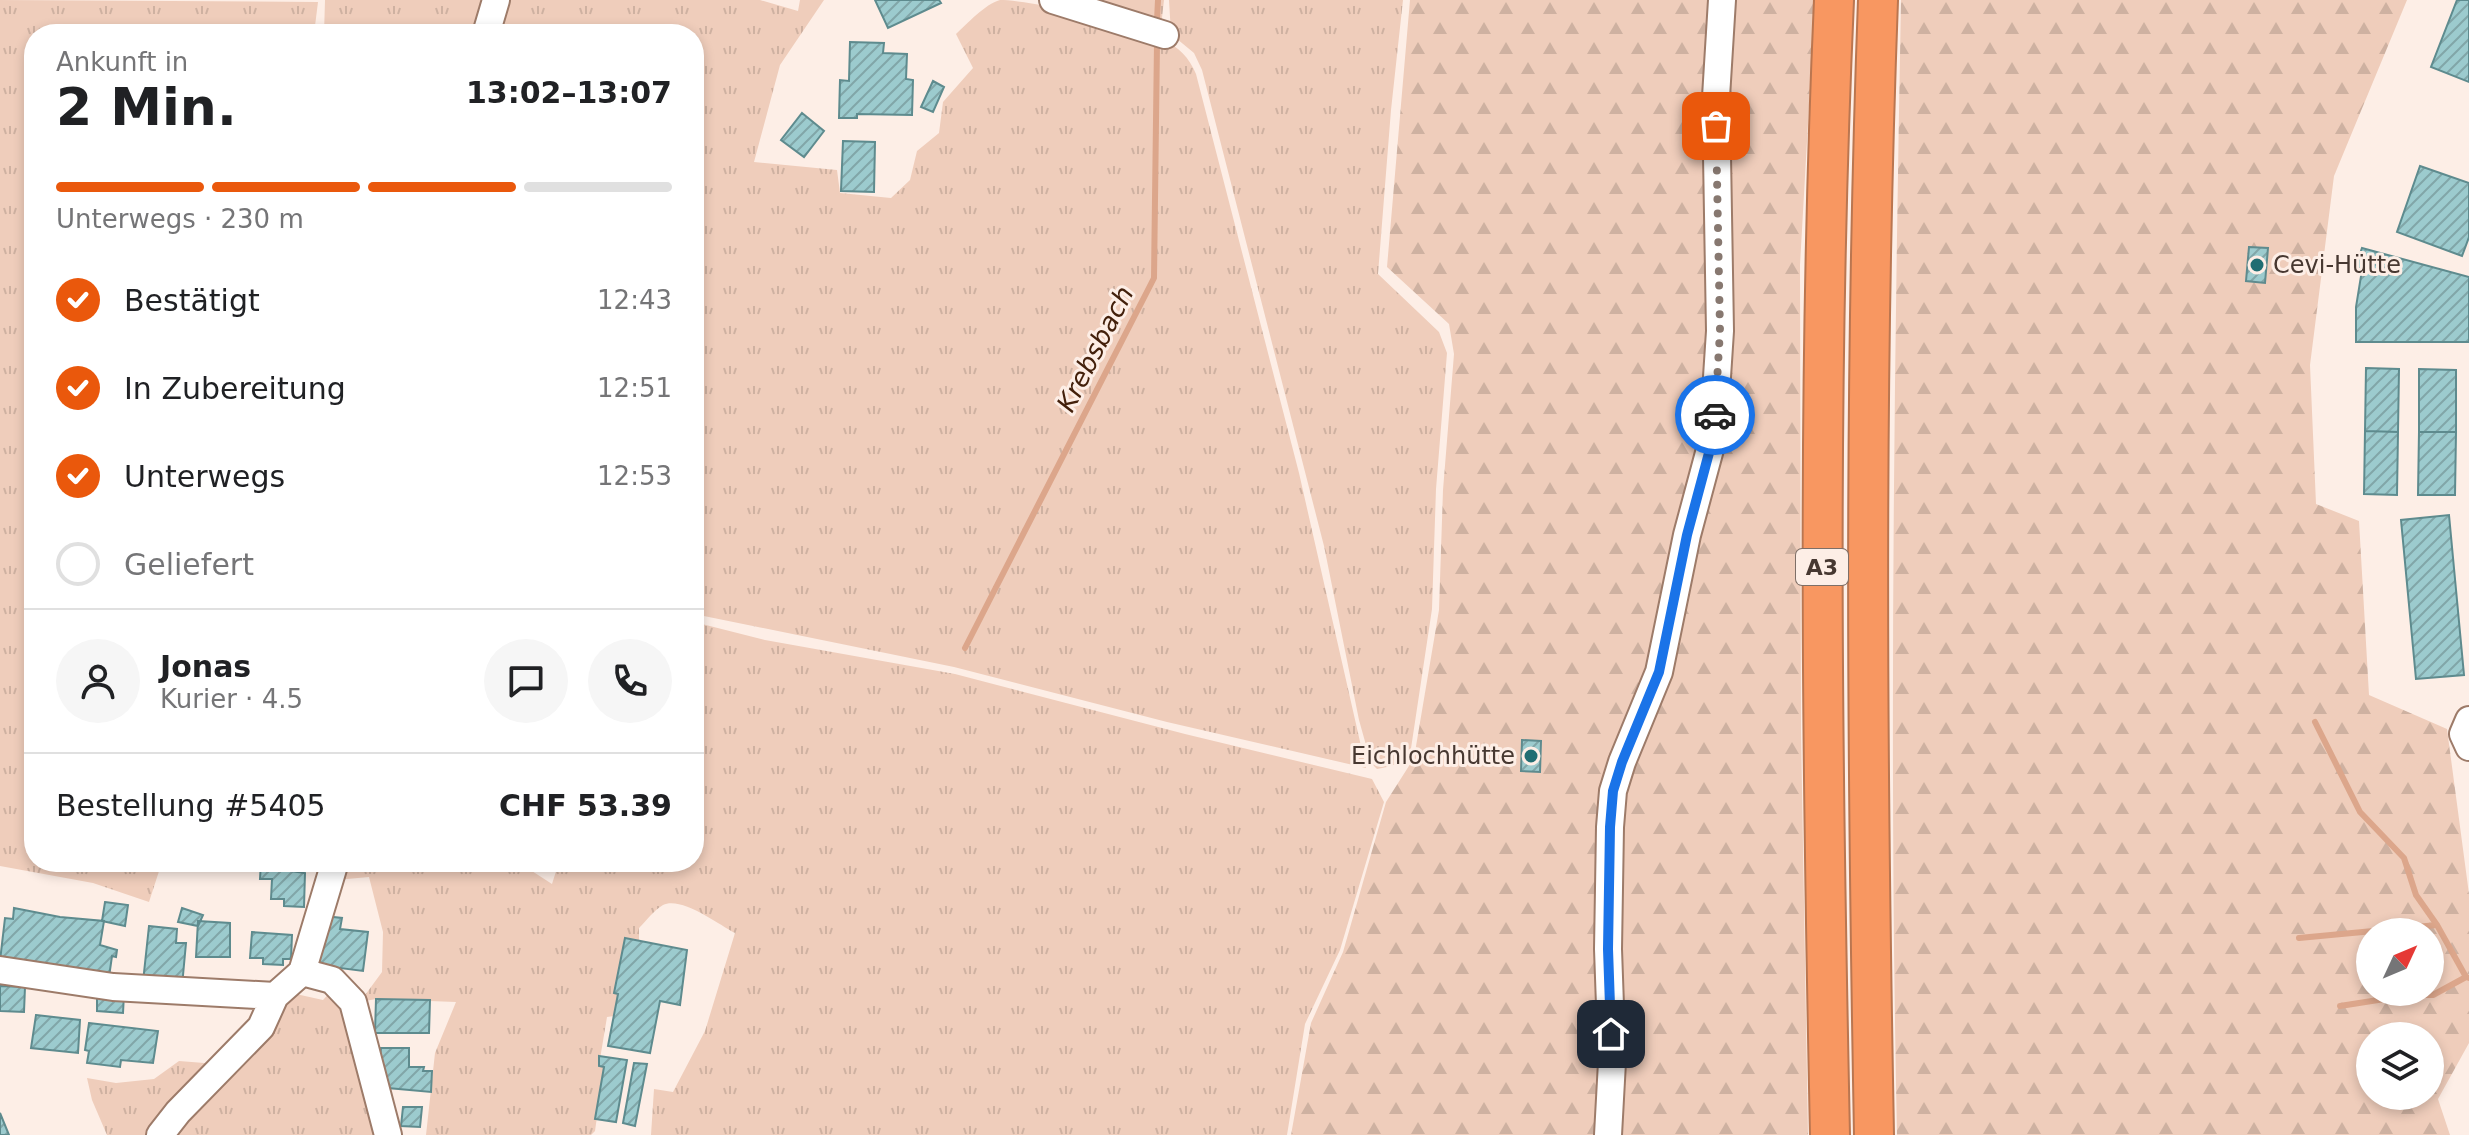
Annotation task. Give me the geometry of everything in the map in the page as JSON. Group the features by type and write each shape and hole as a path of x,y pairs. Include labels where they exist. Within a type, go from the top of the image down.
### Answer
{"highway":[{"name":"A3","path":"1830,1135 1824,851 1822,483 1826,217 1834,0"},
{"name":"A3","path":"1874,1135 1868,503 1878,0"}],"street":[{"path":"487,24 496,0"},
{"path":"1053,0 1165,35"},
{"path":"1608,1135 1612,1062 1608,934 1613,791 1659,672 1687,535 1713,438 1720,331 1716,97 1722,0"},
{"path":"2469,720 2463,734 2469,747"},
{"path":"160,1135 178,1112 261,1027 275,996 302,972 332,872"},
{"path":"0,970 113,987 275,996"},
{"path":"302,972 332,980 353,1002 388,1135"}],"green space":[{"path":"0,0 318,2 315,24 24,24 24,870 0,866"},
{"path":"325,0 490,0 483,24 324,24"},
{"path":"502,0 760,0 798,11 800,0 824,0 780,65 754,162 837,170 840,193 891,198 910,180 917,151 939,133 943,102 973,68 956,34 994,2 1034,4 1107,20 1149,33 1179,50 1196,74 1299,473 1366,768 1167,722 954,667 704,616 704,24 494,24"},
{"path":"1064,0 1164,0 1161,27"},
{"path":"1169,0 1403,0 1378,274 1439,332 1447,353 1436,489 1432,609 1410,755 1391,766 1377,769 1371,763 1359,720 1324,546 1202,70 1194,53 1171,34"},
{"path":"1410,0 1815,0 1800,265 1801,731 1808,1135 1291,1135 1311,1023 1343,952 1386,802 1414,758 1439,610 1443,490 1454,354 1449,324 1387,267"},
{"path":"1901,0 2407,0 2334,176 2310,365 2316,504 2359,521 2369,695 2447,729 2469,894 2469,1043 2444,1088 2444,1022 2356,1022 2356,1110 2442,1110 2450,1135 1897,1135 1893,709"},
{"path":"704,625 765,640 955,674 1372,779 1384,802 1340,950 1305,1024 1287,1135 651,1135 654,1089 673,1092 705,1031 735,933 689,908 671,903 660,907 639,928 639,941 625,939 614,992 618,994 614,1016 607,1017 599,1065 604,1067 595,1131 591,1135 426,1135 435,1053 456,1002 376,999 360,1002 382,972 383,932 369,877 336,880 338,872 533,872 552,884 556,872 704,872"},
{"path":"33,872 159,872 149,902 93,883"},
{"path":"333,989 345,1002 379,1135 165,1135 284,1000 296,994 323,1000"},
{"path":"179,1061 217,1064 153,1135 107,1135 92,1100 87,1078 116,1083 154,1079"}],"building":[{"path":"875,0 939,0 941,3 888,28"},
{"path":"2457,0 2469,0 2469,82 2431,67"},
{"path":"850,42 884,43 883,53 907,54 906,79 913,80 912,115 857,114 857,118 839,118 840,80 849,81"},
{"path":"933,81 944,87 933,112 921,107"},
{"path":"802,113 824,131 804,157 781,140"},
{"path":"843,141 875,142 874,192 841,191"},
{"path":"2420,166 2469,183 2469,237 2462,256 2397,232"},
{"name":"Cevi-Hütte","path":"2249,247 2268,248 2265,283 2246,281"},
{"path":"2362,248 2469,277 2469,342 2356,342 2356,307 2362,270 2355,268"},
{"path":"2366,368 2399,369 2398,432 2365,431"},
{"path":"2419,369 2456,370 2456,432 2419,432"},
{"path":"2365,431 2398,432 2397,495 2364,494"},
{"path":"2419,432 2456,432 2455,495 2418,495"},
{"path":"2449,515 2464,675 2416,679 2401,520"},
{"name":"Eichlochhütte","path":"1522,740 1541,741 1540,772 1521,771"},
{"path":"260,872 305,873 304,907 284,906 284,899 271,899 272,879 260,879"},
{"path":"105,902 128,905 125,926 102,921"},
{"path":"14,908 104,921 100,945 117,950 116,957 112,956 109,977 0,961 5,918 13,919"},
{"path":"182,908 203,915 198,926 178,922"},
{"path":"324,916 342,918 340,929 368,932 363,971 316,965"},
{"path":"198,921 230,923 230,957 196,957"},
{"path":"149,926 177,929 176,943 186,943 182,986 143,982"},
{"path":"252,932 292,935 291,959 283,959 283,965 263,964 263,958 250,958"},
{"path":"625,938 687,950 680,1005 660,1001 650,1053 608,1046"},
{"path":"0,986 25,987 24,1012 0,1011"},
{"path":"97,992 124,994 123,1013 97,1011"},
{"path":"376,999 430,1000 429,1033 375,1033"},
{"path":"36,1015 80,1020 78,1053 31,1048"},
{"path":"89,1023 158,1031 153,1063 121,1060 120,1067 87,1063 89,1051 85,1050"},
{"path":"381,1048 409,1048 409,1067 424,1067 423,1071 432,1071 431,1092 377,1087"},
{"path":"599,1056 627,1060 616,1122 595,1119 604,1067 599,1066"},
{"path":"634,1063 647,1064 635,1126 623,1123"},
{"path":"403,1107 422,1107 420,1127 401,1126"},
{"path":"0,1113 9,1135 0,1135"}],"waterway":[{"name":"Krebsbach","path":"1157,21 1158,0"},
{"name":"Krebsbach","path":"965,648 1154,278 1157,43"},
{"path":"2315,722 2360,812 2404,858 2416,895 2469,978"},
{"path":"2299,938 2356,933"},
{"path":"2340,1006 2410,995 2433,995 2466,977"}],"way so far":[{"path":"1715,415 1720,331 1716,126"}],"place":[{"name":"Cevi-Hütte","path":"2257,265"},
{"name":"Eichlochhütte","path":"1531,756"}],"route":[{"path":"1611,1034 1608,949 1613,791 1659,672 1687,535 1713,438 1715,415"}]}
